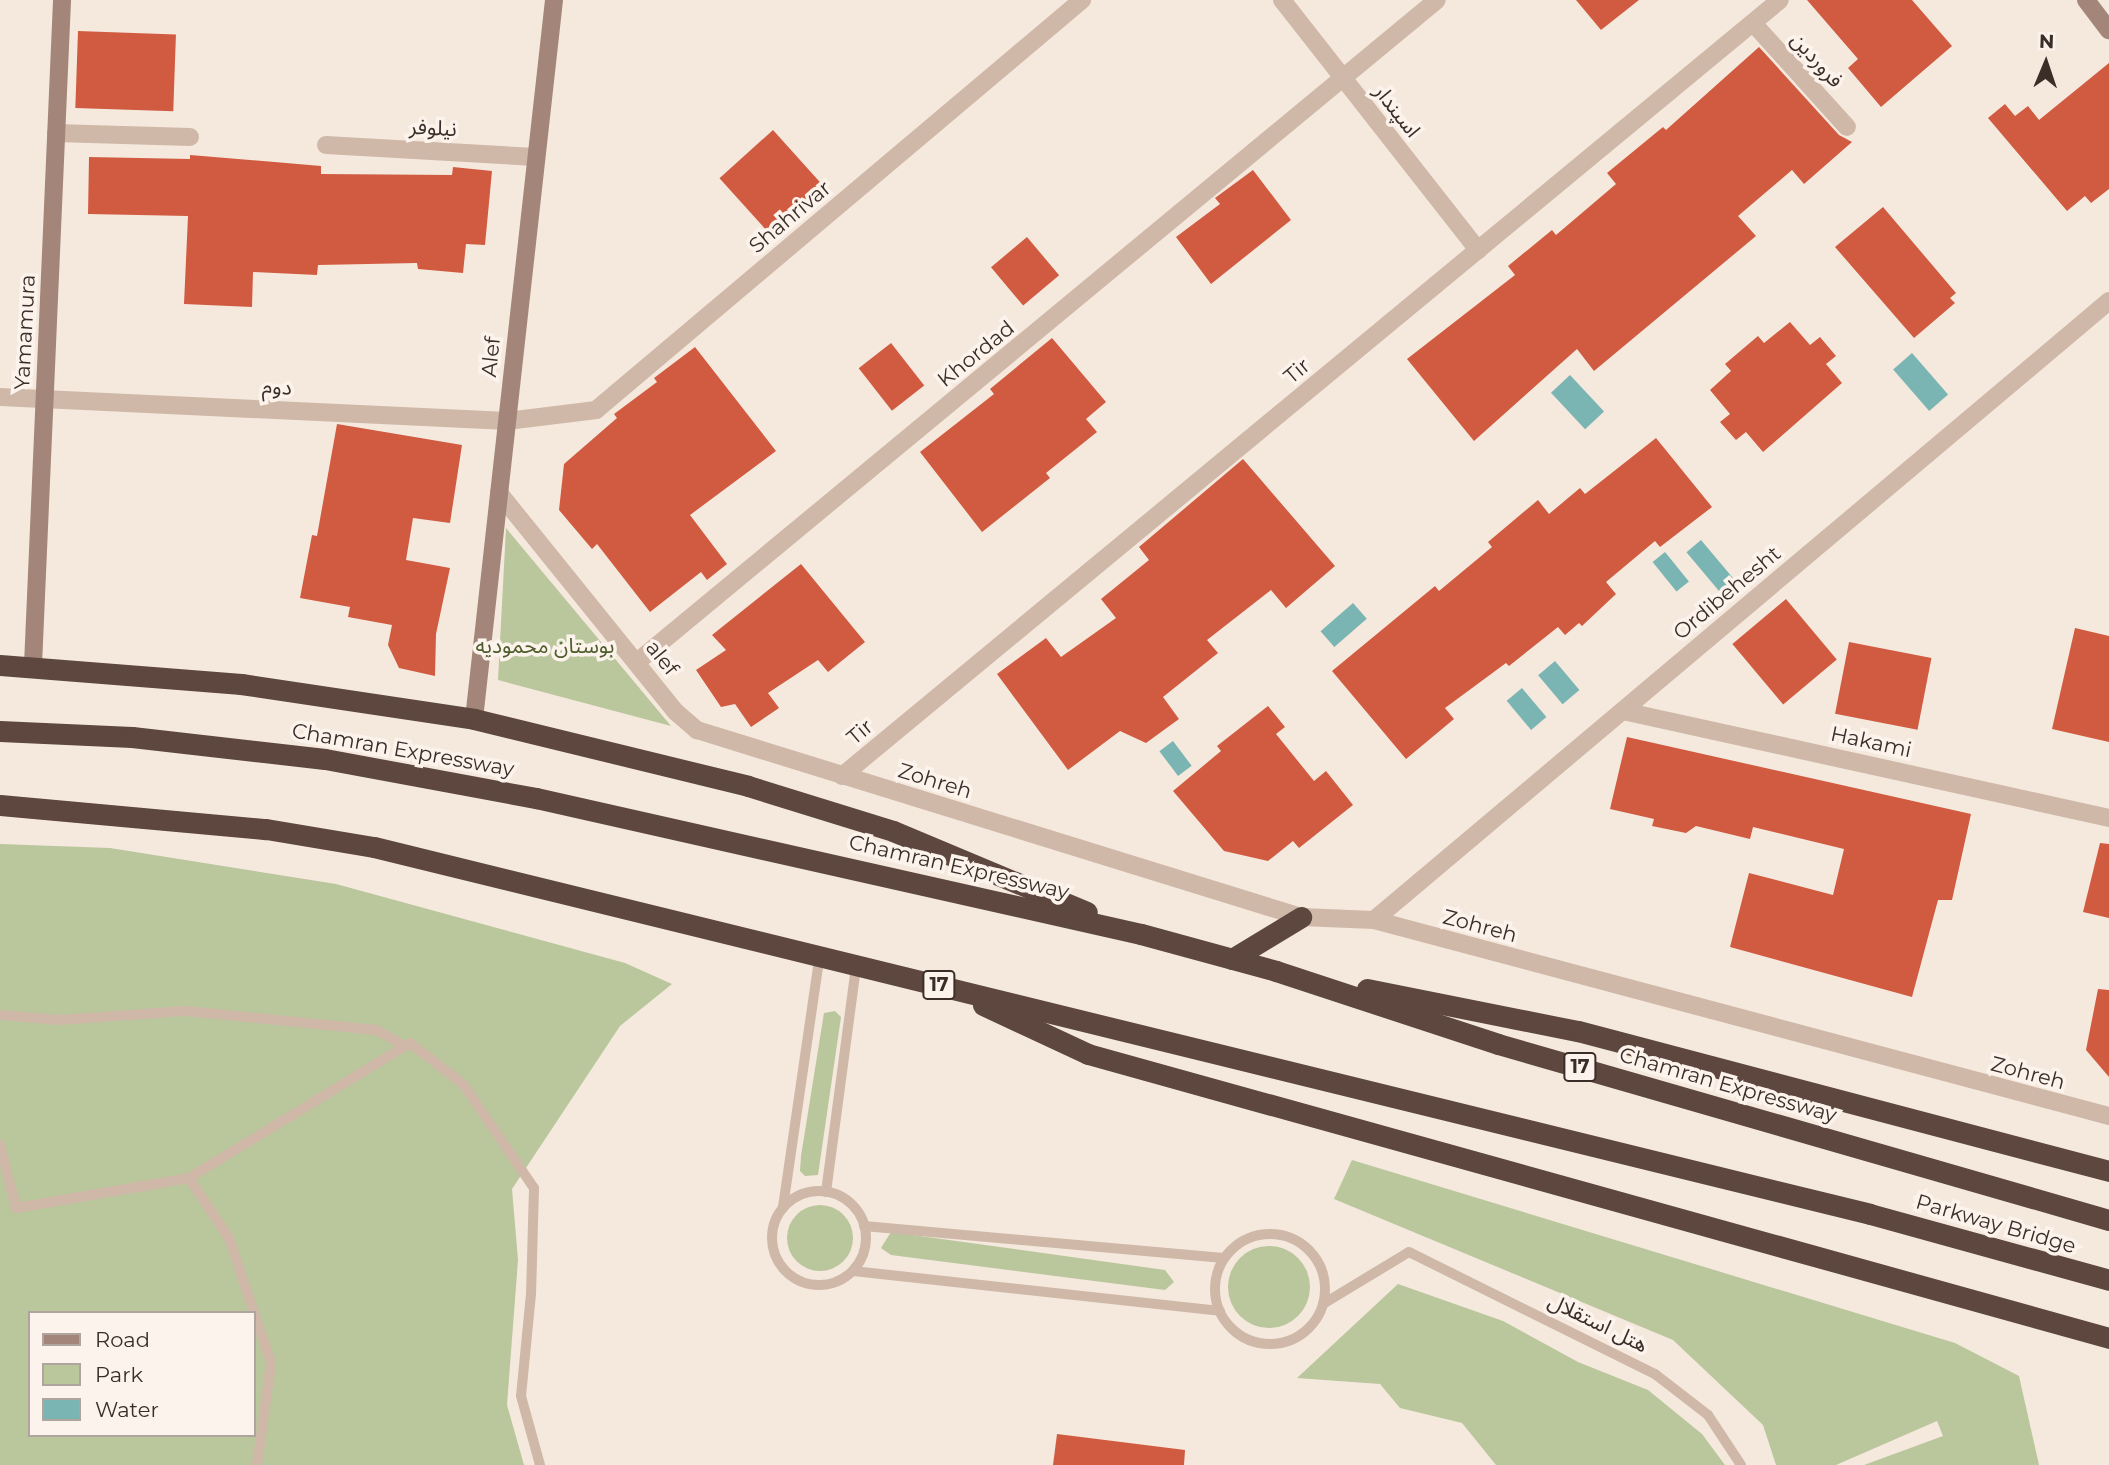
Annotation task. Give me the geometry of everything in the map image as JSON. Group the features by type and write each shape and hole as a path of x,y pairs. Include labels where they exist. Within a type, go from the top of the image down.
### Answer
{"highway":[{"path":"0,665 33,665 241,684 474,719 748,786 892,831 1141,934"},
{"name":"Chamran Expressway","path":"0,731 132,737 325,759 536,798 1141,934 1276,971 1498,1044 1885,1156"},
{"name":"17","path":"0,805 266,829 374,847 568,891 819,959 939,985"},
{"path":"1232,959 1301,917"},
{"path":"1276,971 1578,1031 2109,1171"},
{"path":"939,985 1088,1054 2109,1338"},
{"name":"Parkway Bridge","path":"939,985 1870,1214 2109,1280"},
{"name":"Parkway Bridge","path":"1885,1156 2109,1220"}],"main road":[{"name":"Yamamura","path":"33,665 62,0"},
{"name":"Alef","path":"474,719 554,0"},
{"path":"2086,0 2106,18"}],"street":[{"name":"Shahrivar","path":"507,421 596,410 1082,0"},
{"name":"اسپندار","path":"1282,0 1478,250"},
{"name":"Khordad","path":"637,662 1344,81 1437,0"},
{"name":"Tir","path":"842,776 1780,0"},
{"name":"فروردین","path":"1753,23 1847,127"},
{"path":"56,133 190,137"},
{"name":"نیلوفر","path":"326,145 536,157"},
{"name":"Ordibehesht","path":"1374,920 2109,301"},
{"name":"دوم","path":"0,397 507,421"},
{"name":"alef","path":"499,493 637,662 697,730 842,776"},
{"name":"Hakami","path":"1623,711 2109,818"},
{"name":"Zohreh","path":"842,776 1301,917 1374,920 2109,1116"}],"lane":[{"path":"783,1207 810,1192 826,1192 850,1203 864,1226 862,1258 853,1271 824,1285 793,1278 781,1267 772,1244 775,1220 783,1207 819,959"},
{"path":"826,1192 856,968"},
{"path":"0,1015 59,1020 186,1011 376,1030 404,1046"},
{"path":"0,1145 16,1208 190,1178 410,1043 463,1084 534,1188 521,1396 540,1465"},
{"path":"190,1178 229,1238 254,1311"},
{"path":"864,1226 1224,1258"},
{"path":"1285,1236 1301,1243 1318,1263 1325,1287 1323,1304 1301,1334 1273,1343 1245,1338 1220,1311 1216,1275 1224,1258 1251,1237 1285,1236"},
{"name":"هتل استقلال","path":"1323,1304 1409,1252 1655,1374 1707,1415 1741,1465"},
{"path":"853,1271 1220,1311"},
{"path":"256,1318 271,1363 257,1465"}],"green space":[{"name":"بوستان محمودیه","path":"506,528 671,726 498,680"},
{"path":"0,844 110,848 336,884 625,963 672,984 620,1026 512,1189 518,1260 507,1405 524,1465 0,1465"},
{"path":"835,1011 841,1017 818,1175 805,1176 800,1171 801,1156 824,1013"},
{"path":"1352,1160 1955,1343 2019,1376 2039,1465 1864,1465 1943,1436 1937,1421 1836,1465 1776,1465 1763,1425 1673,1340 1334,1199"},
{"path":"820,1205 843,1215 853,1238 843,1261 820,1271 797,1261 787,1238 797,1215"},
{"path":"891,1232 1165,1270 1174,1282 1165,1290 891,1255 881,1248"},
{"path":"1269,1246 1285,1249 1298,1258 1307,1271 1310,1287 1307,1303 1298,1316 1285,1325 1269,1328 1253,1325 1240,1316 1231,1303 1228,1287 1231,1271 1240,1258 1253,1249"},
{"path":"1398,1284 1503,1321 1578,1362 1648,1390 1702,1434 1725,1465 1496,1465 1462,1423 1400,1408 1380,1384 1297,1378"}],"water":[{"path":"1912,353 1948,395 1929,411 1893,369"},
{"path":"1570,375 1604,412 1585,429 1551,393"},
{"path":"1701,540 1734,579 1719,591 1686,552"},
{"path":"1665,552 1689,582 1676,592 1653,562"},
{"path":"1353,603 1367,619 1334,647 1321,631"},
{"path":"1555,661 1579,690 1563,704 1538,675"},
{"path":"1522,688 1546,717 1531,730 1507,701"},
{"path":"1173,741 1192,766 1178,776 1159,751"}],"building":[{"path":"1576,0 1639,0 1601,30"},
{"path":"1807,0 1912,0 1952,46 1881,107 1848,68 1858,59"},
{"path":"78,31 176,34 173,111 75,108"},
{"path":"1759,47 1839,135 1852,142 1804,184 1792,170 1738,216 1756,236 1594,371 1577,349 1474,441 1407,359 1515,275 1508,266 1552,230 1556,235 1616,184 1607,173 1663,127 1666,130"},
{"path":"2109,63 2109,189 2091,203 2085,196 2067,211 1988,118 2005,104 2015,116 2028,106 2039,120"},
{"path":"773,130 825,187 771,235 719,178"},
{"path":"190,155 321,166 321,174 452,175 453,167 492,171 485,245 466,244 463,273 418,269 417,263 318,265 317,275 253,272 252,307 184,304 188,216 88,214 89,157 190,159"},
{"path":"1253,170 1291,220 1211,284 1176,237 1220,204 1215,198"},
{"path":"1883,207 1956,293 1950,298 1955,303 1914,338 1835,247"},
{"path":"1027,237 1059,275 1023,306 991,267"},
{"path":"1790,322 1810,345 1820,337 1836,356 1826,364 1842,383 1763,452 1746,432 1736,440 1720,422 1730,414 1710,390 1731,371 1725,364 1758,336 1764,343"},
{"path":"1052,338 1106,402 1086,419 1097,432 1046,473 1050,478 982,532 920,452 994,394 990,389"},
{"path":"891,343 924,386 892,411 859,368"},
{"path":"695,347 776,451 690,515 727,564 707,580 701,572 650,612 597,544 592,549 559,510 564,464 617,418 614,414 657,382 654,378"},
{"path":"337,424 462,445 450,523 413,518 406,560 450,568 436,634 435,676 399,668 388,645 392,625 348,617 350,607 300,598 312,535 317,536"},
{"path":"1656,438 1712,507 1660,547 1655,541 1606,582 1616,594 1582,626 1579,623 1565,635 1558,627 1509,666 1506,663 1445,708 1454,719 1406,759 1332,671 1435,586 1439,591 1492,547 1488,542 1538,500 1549,514 1580,488 1585,494"},
{"path":"1243,459 1335,566 1286,608 1271,590 1207,640 1218,653 1163,697 1179,719 1146,743 1120,731 1068,770 997,674 1046,638 1061,657 1116,618 1101,599 1149,560 1139,547"},
{"path":"801,564 865,642 828,672 818,660 768,693 779,708 751,727 735,704 721,707 696,670 726,650 712,635"},
{"path":"1786,599 1837,660 1783,705 1732,644"},
{"path":"2075,628 2109,636 2109,742 2052,729"},
{"path":"1849,642 1931,658 1918,730 1835,714"},
{"path":"1268,706 1285,727 1276,734 1314,781 1326,771 1353,805 1299,848 1293,841 1268,861 1224,851 1173,791 1221,751 1217,746"},
{"path":"1627,737 1971,814 1952,900 1938,900 1912,997 1730,947 1749,873 1833,895 1844,849 1753,827 1750,839 1696,826 1686,833 1652,826 1654,819 1610,809"},
{"path":"2100,843 2109,844 2109,918 2083,912"},
{"path":"2098,989 2109,990 2109,1077 2086,1050"},
{"path":"1057,1434 1185,1450 1184,1465 1053,1465"}]}
